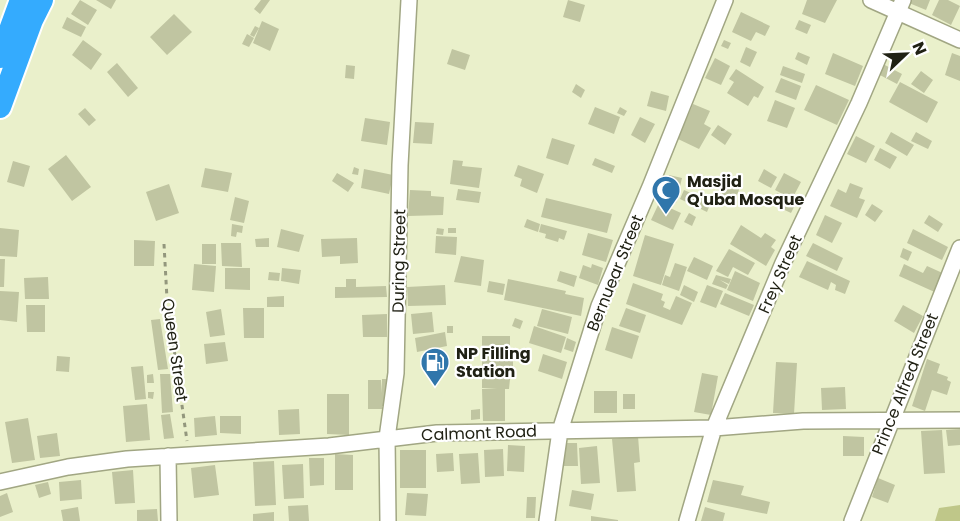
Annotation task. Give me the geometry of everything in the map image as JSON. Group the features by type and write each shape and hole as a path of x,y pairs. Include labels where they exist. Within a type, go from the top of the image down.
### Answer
{"highway":[{"path":"0,107 32,20 42,0"},
{"path":"0,57 12,8"}],"street":[{"name":"During Street","path":"388,521 387,438 396,373 400,165 409,0"},
{"name":"Bernuear Street","path":"547,521 560,431 598,306 650,187 725,0"},
{"path":"871,0 901,6 960,40"},
{"name":"Frey Street","path":"687,521 714,428 783,263 859,103 901,6"},
{"name":"Prince Alfred Street","path":"852,521 889,422 960,248"},
{"name":"Calmont Road","path":"0,482 68,467 168,456 329,446 437,433 714,428 803,421 960,420"},
{"path":"168,456 169,521"}],"path":[{"name":"Queen Street","path":"164,244 167,299 188,434 184,455"}],"green space":[{"path":"960,505 960,521 935,521 939,508"}],"building":[{"path":"80,0 97,10 88,25 71,14"},
{"path":"96,0 116,0 111,9"},
{"path":"261,0 270,0 260,14 254,9"},
{"path":"568,0 585,5 580,22 563,17"},
{"path":"807,0 837,0 825,23 802,14"},
{"path":"911,0 930,0 926,10 909,3"},
{"path":"939,0 948,0 960,6 951,25 932,15"},
{"path":"741,12 770,26 765,36 756,32 751,41 732,32"},
{"path":"174,14 192,32 167,55 150,37"},
{"path":"67,17 86,27 81,37 62,28"},
{"path":"799,20 811,25 807,34 795,29"},
{"path":"262,21 279,29 270,51 253,43"},
{"path":"255,26 259,28 254,37 250,35"},
{"path":"247,34 254,38 249,47 242,44"},
{"path":"83,40 102,54 91,70 72,55"},
{"path":"724,40 731,43 728,49 721,46"},
{"path":"746,47 757,52 750,67 740,62"},
{"path":"452,49 470,55 465,70 447,64"},
{"path":"798,52 810,57 807,65 795,59"},
{"path":"833,53 863,66 855,86 825,74"},
{"path":"952,53 960,56 960,81 945,75"},
{"path":"715,58 730,66 721,85 705,78"},
{"path":"117,63 138,88 128,97 107,72"},
{"path":"883,64 902,74 897,84 878,74"},
{"path":"346,65 355,66 354,79 345,78"},
{"path":"783,66 805,74 802,83 780,75"},
{"path":"736,69 764,87 758,98 754,96 748,106 727,93 734,82 729,79"},
{"path":"921,71 933,80 924,93 911,84"},
{"path":"781,78 801,86 796,100 775,92"},
{"path":"900,82 938,102 927,123 889,102"},
{"path":"576,84 585,90 581,98 572,92"},
{"path":"816,85 849,100 837,125 804,110"},
{"path":"651,91 669,96 666,111 647,106"},
{"path":"775,100 795,108 787,128 767,121"},
{"path":"693,104 710,111 704,124 711,128 699,149 678,139"},
{"path":"595,107 620,117 614,134 588,124"},
{"path":"620,107 627,111 624,116 617,113"},
{"path":"85,108 96,120 89,126 78,114"},
{"path":"640,117 655,124 645,143 631,135"},
{"path":"365,118 390,122 387,145 361,141"},
{"path":"415,122 434,123 432,144 413,143"},
{"path":"718,125 732,134 725,145 711,135"},
{"path":"891,132 914,145 907,156 885,143"},
{"path":"916,132 932,141 928,149 911,141"},
{"path":"856,136 875,146 866,163 847,154"},
{"path":"552,138 575,145 568,165 546,158"},
{"path":"880,148 897,157 890,169 874,160"},
{"path":"66,155 91,187 72,201 48,169"},
{"path":"595,158 615,166 612,173 592,165"},
{"path":"453,160 463,161 462,166 482,168 479,188 450,184"},
{"path":"13,161 30,166 24,187 7,182"},
{"path":"518,165 544,174 537,193 520,186 522,179 514,176"},
{"path":"354,167 359,169 358,175 352,174"},
{"path":"205,168 232,173 228,192 201,187"},
{"path":"364,169 393,175 389,194 361,188"},
{"path":"764,169 777,177 771,188 758,181"},
{"path":"337,173 354,183 348,192 332,181"},
{"path":"784,173 801,182 792,199 775,190"},
{"path":"669,175 682,178 676,203 663,200"},
{"path":"728,177 742,181 734,204 720,199"},
{"path":"850,183 863,188 859,198 865,200 857,218 830,206 838,189 846,193"},
{"path":"169,184 179,213 156,221 146,192"},
{"path":"458,189 481,192 479,203 456,200"},
{"path":"410,190 431,191 431,196 444,197 443,215 408,216"},
{"path":"684,190 711,202 707,212 680,199"},
{"path":"777,193 796,203 791,213 772,204"},
{"path":"235,197 249,201 244,223 230,220"},
{"path":"546,198 612,214 607,233 541,217"},
{"name":"Masjid Q'uba Mosque","path":"659,203 681,213 673,230 651,220"},
{"path":"872,204 883,211 875,222 865,215"},
{"path":"689,213 696,217 692,226 684,222"},
{"path":"825,215 842,223 832,243 816,235"},
{"path":"929,215 943,224 938,232 924,223"},
{"path":"527,219 540,224 538,232 524,227"},
{"path":"232,224 243,226 242,233 237,232 236,237 231,236"},
{"path":"541,224 567,231 564,240 559,238 558,242 545,238 546,234 539,232"},
{"path":"741,225 761,238 765,233 776,240 771,247 775,250 766,266 730,244"},
{"path":"0,228 19,230 17,257 0,256"},
{"path":"437,228 444,229 443,235 436,234"},
{"path":"448,228 456,228 456,233 448,233"},
{"path":"281,229 304,235 299,252 277,247"},
{"path":"913,229 948,247 942,260 907,243"},
{"path":"588,233 613,240 606,262 582,255"},
{"path":"645,235 674,244 661,285 633,276"},
{"path":"436,236 457,237 456,255 435,253"},
{"path":"269,238 269,247 256,247 255,239"},
{"path":"357,238 358,263 340,264 340,256 322,257 321,239"},
{"path":"134,240 155,241 154,266 134,266"},
{"path":"221,243 241,243 242,267 222,266"},
{"path":"813,243 843,258 837,271 806,256"},
{"path":"202,244 216,244 216,264 202,264"},
{"path":"903,248 912,252 908,261 900,257"},
{"path":"729,249 755,263 748,275 733,267 728,277 716,271"},
{"path":"461,256 484,260 481,286 454,282"},
{"path":"694,257 713,266 707,280 687,271"},
{"path":"0,259 5,259 4,287 0,287"},
{"path":"807,261 850,281 845,294 835,290 836,285 831,282 828,290 799,277"},
{"path":"675,263 687,267 679,291 662,285 665,275 670,277"},
{"path":"194,264 216,266 214,292 192,290"},
{"path":"592,264 603,268 598,285 579,278 583,265 591,268"},
{"path":"904,264 923,273 927,266 947,275 939,294 899,276"},
{"path":"225,268 250,268 250,290 225,289"},
{"path":"282,268 301,270 299,284 281,281"},
{"path":"560,271 577,276 574,287 557,281"},
{"path":"735,271 760,283 753,301 727,290"},
{"path":"269,272 280,273 279,281 268,280"},
{"path":"716,275 731,279 729,284 720,280 728,285 726,289 712,284"},
{"path":"48,277 49,299 25,299 24,278"},
{"path":"346,279 356,279 356,287 386,286 387,297 335,298 335,287 346,287"},
{"path":"508,279 566,291 565,294 584,298 581,316 504,300"},
{"path":"489,281 505,284 503,295 487,292"},
{"path":"633,283 663,294 661,300 665,302 663,307 670,310 676,296 692,303 682,325 626,304"},
{"path":"445,285 446,305 408,306 407,287"},
{"path":"684,285 698,292 694,302 680,295"},
{"path":"707,285 723,291 716,308 700,302"},
{"path":"0,291 19,292 17,322 0,320"},
{"path":"725,293 754,305 749,316 720,304"},
{"path":"284,296 284,307 267,307 267,297"},
{"path":"26,305 45,305 45,332 27,332"},
{"path":"903,305 923,316 914,333 894,321"},
{"path":"243,308 264,308 264,338 244,338"},
{"path":"626,308 646,315 640,333 619,326"},
{"path":"221,309 225,335 210,337 206,312"},
{"path":"542,309 572,317 568,334 537,326"},
{"path":"432,312 434,332 413,334 411,314"},
{"path":"387,314 387,337 363,337 362,315"},
{"path":"515,318 523,321 520,329 512,326"},
{"path":"160,319 168,369 158,370 151,320"},
{"path":"447,326 453,326 453,333 447,333"},
{"path":"534,326 566,337 561,353 529,343"},
{"path":"612,327 639,336 632,359 605,350"},
{"path":"445,332 447,346 417,352 415,338"},
{"path":"482,336 510,336 510,349 513,349 513,379 510,379 509,389 505,389 505,421 483,421 482,389 497,389 482,388"},
{"path":"567,338 576,342 573,352 564,349"},
{"path":"225,342 228,361 206,364 204,344"},
{"path":"543,354 567,362 562,379 538,371"},
{"path":"57,356 70,357 69,372 56,371"},
{"path":"927,359 940,364 937,373 948,377 947,380 951,382 947,395 932,390 925,411 912,406"},
{"path":"776,362 797,363 794,414 773,413"},
{"path":"143,366 146,399 135,400 131,367"},
{"path":"702,373 718,376 711,415 694,412"},
{"path":"153,374 154,383 147,383 147,375"},
{"path":"160,374 170,374 173,412 162,413"},
{"path":"382,379 389,379 387,406 382,406 382,409 368,409 368,380 381,380 382,393"},
{"path":"845,387 846,409 822,410 821,388"},
{"path":"594,391 617,391 617,413 594,413"},
{"path":"148,392 154,392 153,399 148,398"},
{"path":"327,394 349,394 349,435 327,434"},
{"path":"623,394 635,394 635,409 623,409"},
{"path":"147,404 150,440 126,442 123,406"},
{"path":"299,409 300,434 279,435 278,410"},
{"path":"480,409 480,419 471,420 471,410"},
{"path":"170,414 174,438 164,439 161,415"},
{"path":"215,416 217,435 195,437 194,418"},
{"path":"220,416 241,416 241,434 220,433"},
{"path":"28,418 35,460 12,463 5,422"},
{"path":"960,429 960,445 948,446 946,430"},
{"path":"942,430 945,473 924,474 921,431"},
{"path":"57,433 60,456 40,458 37,436"},
{"path":"638,436 640,462 634,463 636,491 617,492 612,439"},
{"path":"843,436 864,437 864,456 843,456"},
{"path":"563,443 577,443 578,466 563,466"},
{"path":"508,445 525,446 524,472 507,471"},
{"path":"597,446 600,483 581,484 579,448"},
{"path":"503,449 504,476 485,477 484,450"},
{"path":"400,450 426,450 426,488 400,488"},
{"path":"453,453 454,471 437,472 436,454"},
{"path":"478,453 480,483 461,484 459,454"},
{"path":"335,454 353,455 353,490 335,490"},
{"path":"309,458 324,458 324,485 310,486"},
{"path":"274,461 276,505 255,506 253,462"},
{"path":"303,464 304,498 284,499 282,465"},
{"path":"215,465 219,495 194,498 191,468"},
{"path":"133,470 135,503 115,504 112,472"},
{"path":"878,478 895,485 888,503 872,497"},
{"path":"81,480 82,499 60,501 59,482"},
{"path":"713,480 744,486 741,495 770,502 767,514 707,502"},
{"path":"48,482 51,494 39,498 35,485"},
{"path":"572,490 594,494 591,510 569,506"},
{"path":"7,493 13,512 0,517 0,496"},
{"path":"407,493 428,494 426,516 405,515"},
{"path":"527,497 536,497 535,518 526,518"},
{"path":"308,505 309,521 289,521 288,506"},
{"path":"78,507 80,521 63,521 61,510"},
{"path":"705,507 725,513 723,521 701,521"},
{"path":"157,509 158,521 137,521 137,510"},
{"path":"274,512 274,521 253,521 253,514"},
{"path":"591,516 618,520 618,521 591,521"}],"place":[{"name":"Masjid Q'uba Mosque","path":"666,216"},
{"name":"NP Filling Station","path":"435,388"}]}
